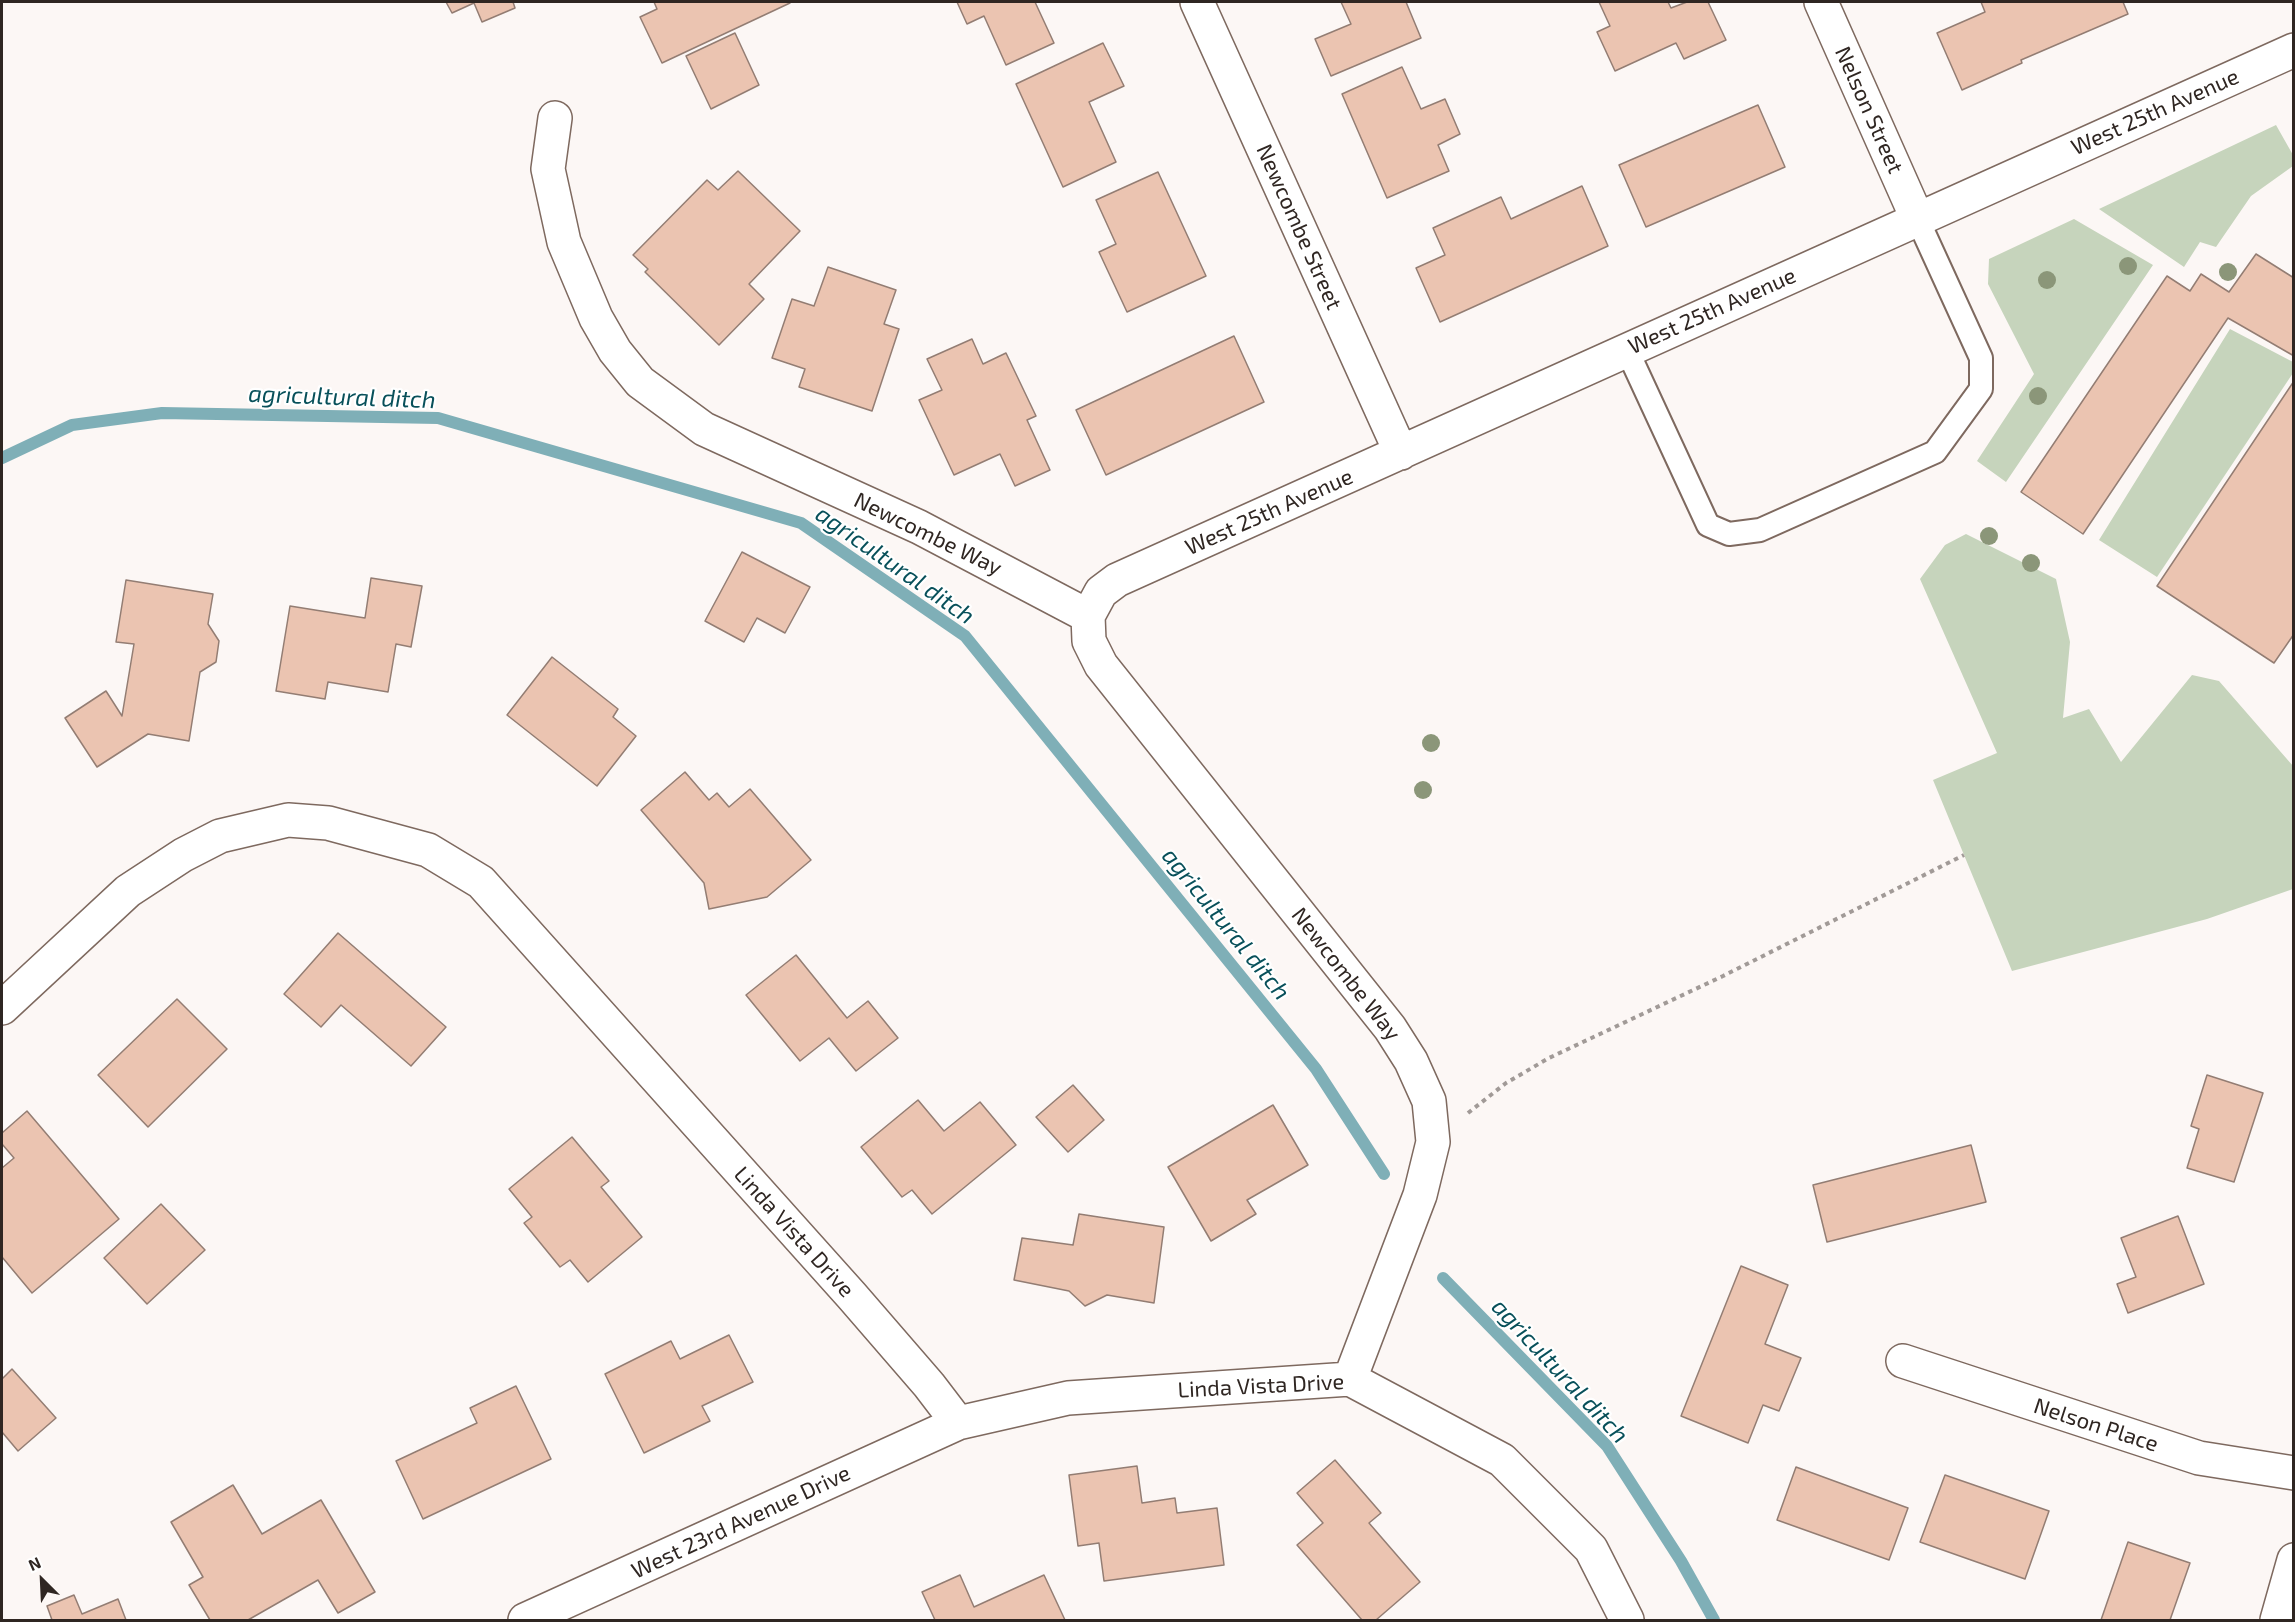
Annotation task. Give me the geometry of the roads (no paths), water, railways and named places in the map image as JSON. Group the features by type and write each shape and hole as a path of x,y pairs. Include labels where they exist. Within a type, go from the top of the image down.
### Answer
{"street":[{"name":"Newcombe Street","path":"1197,2 1401,453"},
{"name":"Nelson Street","path":"1821,2 1917,218"},
{"name":"West 25th Avenue","path":"1088,616 1101,592 1117,580 2294,50"},
{"name":"Newcombe Way","path":"555,118 548,169 564,242 596,318 615,351 640,382 704,429 919,527 1088,616 1089,641 1101,665 1390,1028 1411,1061 1429,1101 1433,1142 1420,1195 1350,1379"},
{"name":"Linda Vista Drive","path":"2,1008 128,891 183,855 220,836 288,820 328,823 428,850 481,882 860,1305 929,1385 958,1423 1068,1398 1350,1379 1502,1460 1591,1549 1627,1620"},
{"name":"Nelson Place","path":"1903,1362 2199,1458 2294,1473"},
{"name":"West 23rd Avenue Drive","path":"525,1620 958,1423"},
{"path":"2277,1620 2294,1560"}],"lane":[{"path":"1627,350 1708,525 1729,534 1760,530 1935,452 1982,389 1981,358 1917,218"}],"waterway":[{"name":"agricultural ditch","path":"2,458 72,425 162,413 438,418 801,523 965,636 1316,1069 1384,1174"},
{"name":"agricultural ditch","path":"1443,1278 1607,1446 1681,1561 1714,1620"}]}
